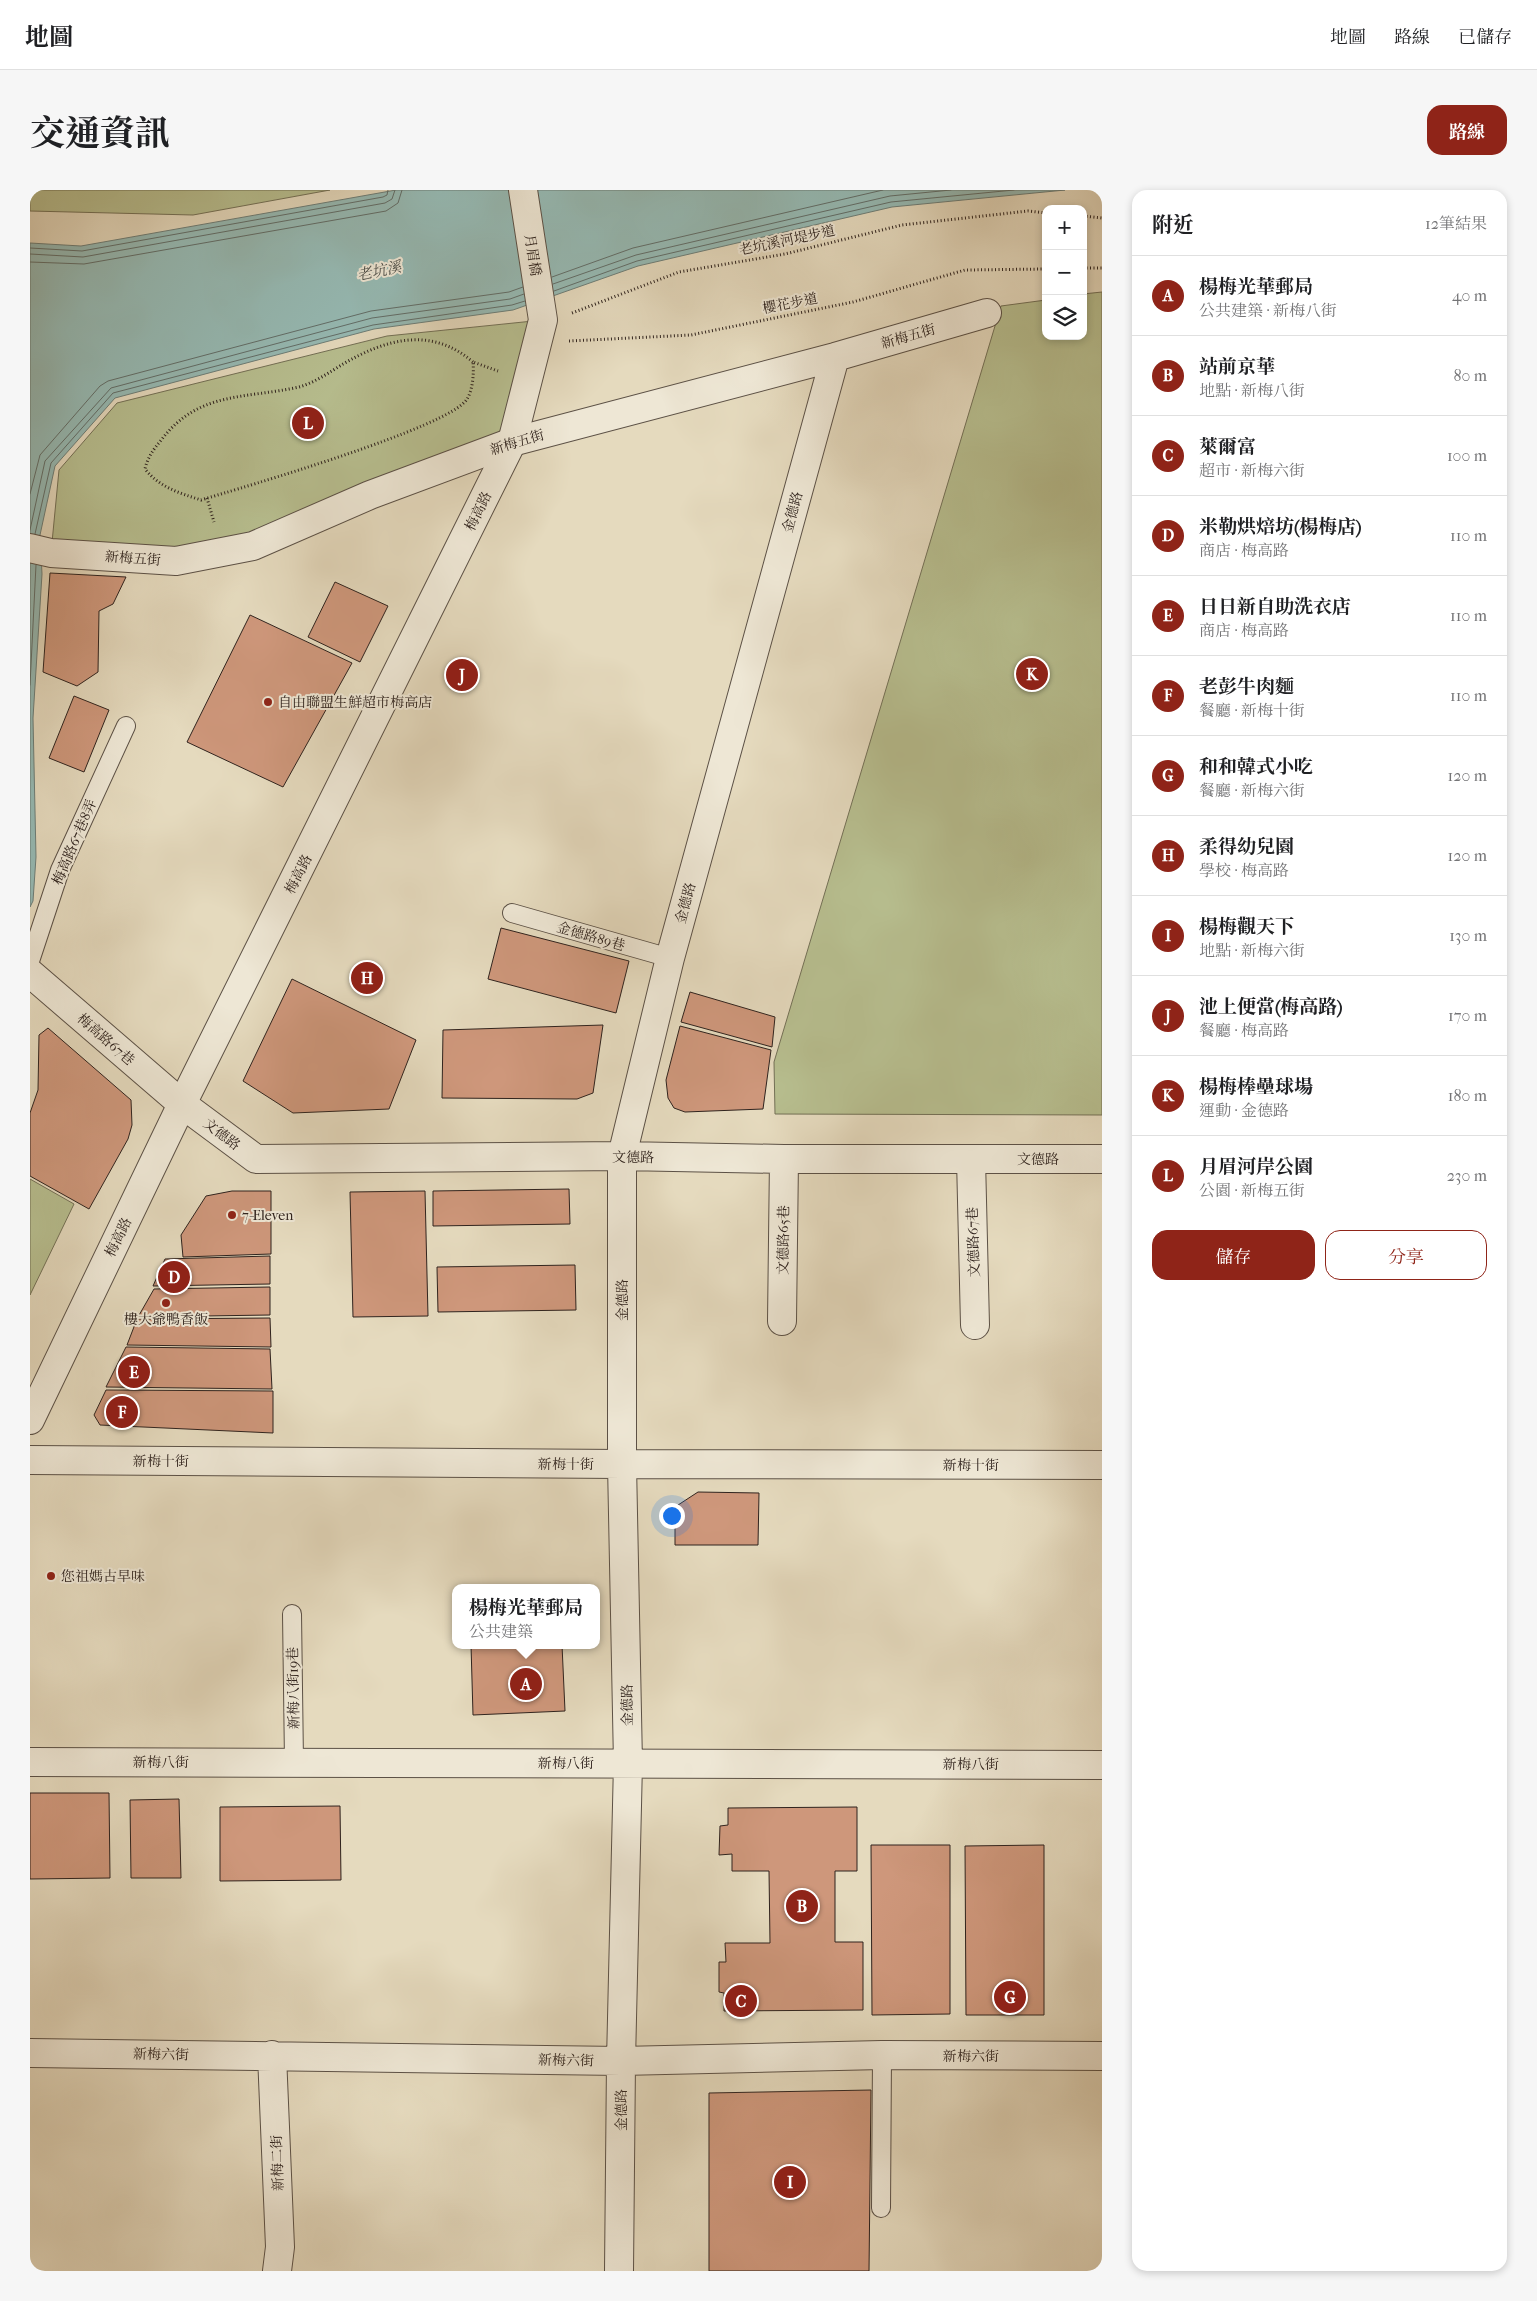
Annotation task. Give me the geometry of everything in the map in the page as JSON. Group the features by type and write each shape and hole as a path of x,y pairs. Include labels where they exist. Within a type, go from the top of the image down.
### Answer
{"street":[{"name":"月眉橋","path":"523,190 540,331"},
{"name":"新梅五街","path":"40,550 176,560 253,546 370,495 512,442 835,356 987,312"},
{"name":"梅高路","path":"30,1420 182,1104 512,442 540,331"},
{"name":"金德路","path":"619,2271 621,2061 628,1763 622,1464 622,1156 670,958 835,356"},
{"name":"梅高路67巷","path":"30,973 182,1104"},
{"name":"文德路","path":"182,1104 256,1160 622,1156 784,1159 1102,1159"},
{"name":"文德路65巷","path":"782,1322 784,1159"},
{"name":"文德路67巷","path":"971,1159 975,1325"},
{"name":"新梅十街","path":"30,1460 1102,1465"},
{"name":"新梅八街","path":"30,1762 1102,1765"},
{"name":"新梅六街","path":"30,2052 621,2061 882,2055 1102,2056"},
{"name":"新梅二街","path":"272,2055 280,2247 277,2271"}],"lane":[{"name":"梅高路67巷8弄","path":"30,961 60,870 126,726"},
{"name":"金德路89巷","path":"512,913 670,958"},
{"name":"新梅八街19巷","path":"292,1614 294,1762"},
{"path":"881,2208 882,2055"}],"path":[{"name":"老坑溪河堤步道","path":"540,331 679,272 785,254 902,225 1028,211 1042,213"},
{"path":"1087,216 1102,218"},
{"path":"1087,268 1102,268"},
{"name":"櫻花步道","path":"540,331 579,339 692,335 853,302 965,270 1042,269"},
{"path":"473,362 474,372 467,400 450,413 388,440 249,486 201,500 176,492 153,480 145,469 148,457 166,434 186,414 217,400 300,386 389,342 419,338 440,343 466,356 473,362 527,382"}],"green space":[{"path":"30,190 330,190 193,215 30,211"},
{"path":"1102,292 1102,1115 775,1114 774,1062 1001,306 1042,301 1042,340 1087,340 1087,294"},
{"path":"543,320 512,442 253,546 51,553 59,470 117,403 387,336"},
{"path":"30,1179 74,1204 30,1295"}],"water":[{"name":"老坑溪","path":"396,190 1065,190 892,207 638,266 513,310 374,329 115,398 55,466 40,535 42,574 33,718 36,857 33,901 30,907 30,243 81,246"}],"building":[{"path":"50,573 126,577 113,604 99,611 98,672 77,686 43,672"},
{"path":"335,582 388,606 360,662 308,637"},
{"name":"自由聯盟生鮮超市梅高店","path":"250,615 352,663 283,787 187,742"},
{"path":"74,696 109,710 84,772 49,758"},
{"path":"501,928 629,961 616,1013 488,979"},
{"path":"292,979 416,1040 389,1109 293,1113 243,1081"},
{"path":"690,992 775,1017 772,1047 681,1022"},
{"path":"603,1025 593,1093 577,1099 442,1098 443,1030"},
{"path":"680,1026 771,1050 763,1109 685,1112 674,1108 668,1098 666,1080"},
{"path":"48,1028 131,1100 132,1125 128,1139 89,1209 30,1176 30,1113 38,1090 39,1035"},
{"path":"569,1189 570,1224 433,1226 433,1191"},
{"name":"7-Eleven","path":"232,1191 271,1191 271,1254 183,1257 181,1235 206,1196"},
{"path":"425,1191 428,1316 353,1317 350,1192"},
{"path":"270,1256 270,1284 153,1286 165,1259"},
{"path":"575,1265 576,1310 438,1312 437,1267"},
{"path":"270,1287 270,1315 138,1317 154,1289"},
{"path":"270,1318 271,1347 127,1345 137,1319"},
{"path":"126,1347 270,1349 272,1389 106,1387"},
{"path":"106,1390 273,1391 273,1433 100,1425 94,1415"},
{"path":"698,1492 759,1493 758,1545 675,1545 675,1507"},
{"path":"471,1649 562,1649 565,1711 473,1715"},
{"path":"30,1793 109,1793 110,1878 30,1879"},
{"path":"179,1799 181,1878 131,1878 130,1800"},
{"path":"340,1806 341,1880 220,1881 220,1807"},
{"path":"857,1807 857,1871 835,1871 835,1942 863,1942 863,2010 724,2011 724,1993 719,1992 719,1962 726,1962 725,1943 770,1943 769,1871 732,1871 732,1854 719,1855 720,1826 728,1825 728,1808"},
{"path":"871,1845 950,1845 950,2014 872,2015"},
{"path":"1044,1845 1044,2015 966,2015 965,1846"},
{"path":"871,2090 869,2271 709,2271 709,2093"}],"place":[{"name":"月眉河岸公園","path":"308,423"},
{"name":"楊梅棒壘球場","path":"1032,674"},
{"name":"池上便當(梅高路)","path":"462,675"},
{"name":"自由聯盟生鮮超市梅高店","path":"268,702"},
{"name":"柔得幼兒園","path":"367,978"},
{"name":"7-Eleven","path":"232,1215"},
{"name":"米勒烘焙坊(楊梅店)","path":"174,1277"},
{"name":"樓大爺鴨香飯","path":"166,1303"},
{"name":"日日新自助洗衣店","path":"134,1372"},
{"name":"老彭牛肉麵","path":"122,1412"},
{"name":"您祖媽古早味","path":"51,1576"},
{"name":"楊梅光華郵局","path":"526,1684"},
{"name":"站前京華","path":"802,1906"},
{"name":"和和韓式小吃","path":"1010,1997"},
{"name":"萊爾富","path":"741,2001"},
{"name":"楊梅觀天下","path":"790,2182"}]}
